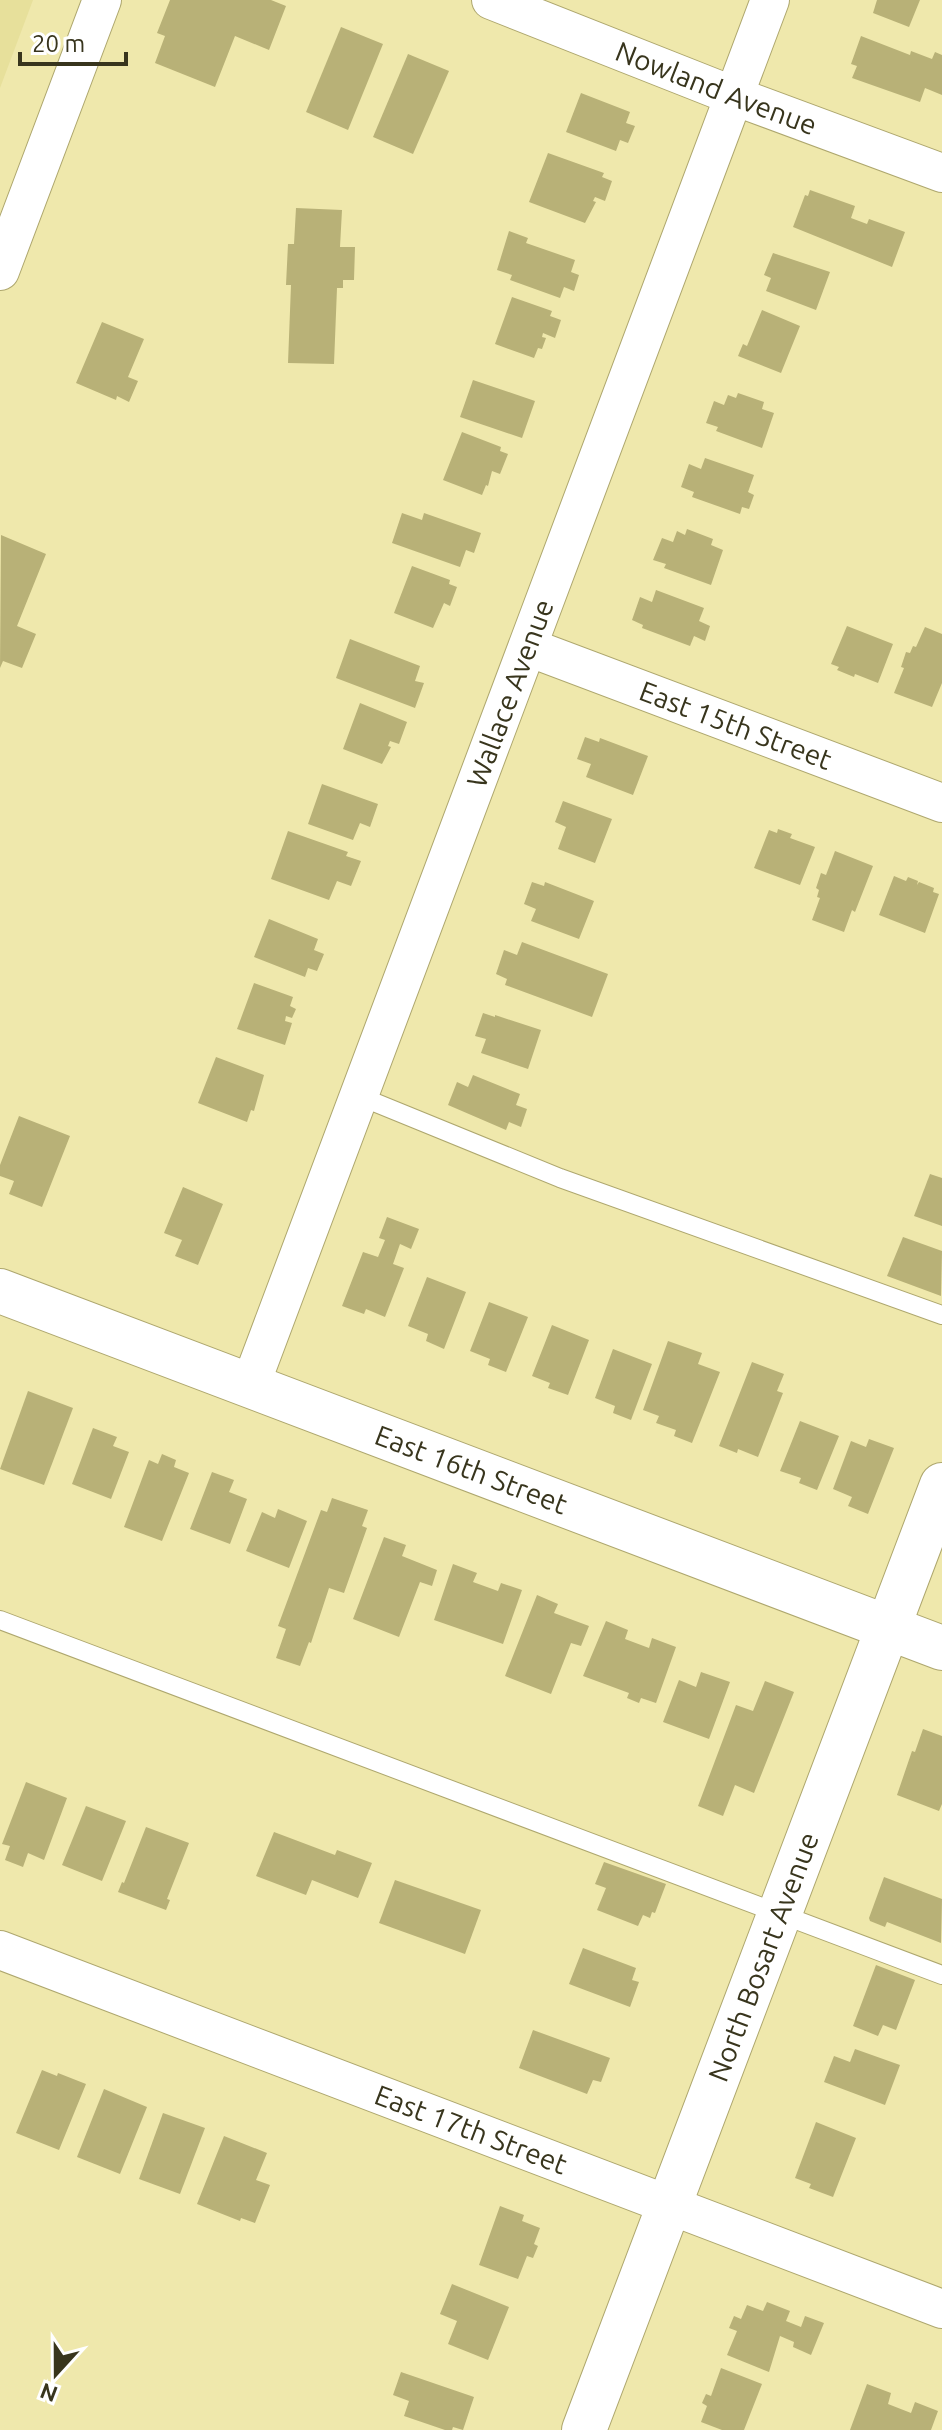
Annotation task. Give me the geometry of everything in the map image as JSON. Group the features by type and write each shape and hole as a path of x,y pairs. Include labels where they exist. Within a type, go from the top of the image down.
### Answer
{"street":[{"path":"0,271 102,0"},
{"name":"Nowland Avenue","path":"491,0 734,96 942,173"},
{"name":"Wallace Avenue","path":"250,1386 770,0"},
{"name":"East 15th Street","path":"528,647 942,803"},
{"name":"East 16th Street","path":"0,1291 942,1648"},
{"name":"North Bosart Avenue","path":"584,2430 942,1485"},
{"name":"East 17th Street","path":"0,1950 942,2309"}],"lane":[{"path":"359,1096 560,1178 942,1315"},
{"path":"0,1620 942,1975"}],"shaded area":[{"path":"0,0 33,0 0,88"}],"building":[{"path":"170,0 271,0 286,6 269,50 235,36 215,87 155,63 165,36 157,33"},
{"path":"877,0 920,0 909,27 873,13"},
{"path":"341,27 383,44 348,130 306,112"},
{"path":"861,36 910,55 911,51 932,59 935,52 942,55 942,95 925,88 920,102 852,78 857,66 851,64"},
{"path":"408,54 449,71 413,154 373,137"},
{"path":"581,93 630,112 626,123 635,126 628,143 620,140 616,151 566,132"},
{"path":"548,153 604,173 602,177 612,181 605,201 595,197 593,201 596,202 585,223 529,202"},
{"path":"810,190 855,206 851,218 867,224 869,219 905,232 892,267 793,227 805,195 808,196"},
{"path":"296,208 342,210 340,247 355,247 354,280 343,280 343,288 337,288 334,364 288,363 291,285 286,285 288,244 294,244"},
{"path":"509,231 528,238 526,243 575,260 571,272 579,275 574,291 564,287 560,298 510,280 512,275 497,270"},
{"path":"773,253 830,272 816,310 766,291 771,278 764,275"},
{"path":"512,297 552,311 550,316 561,320 555,338 543,333 542,337 546,338 534,358 495,344"},
{"path":"762,310 800,326 781,373 738,356 743,344 747,346"},
{"path":"102,322 144,339 128,377 138,381 129,402 117,396 116,400 76,383"},
{"path":"473,380 535,401 522,438 460,417"},
{"path":"738,393 764,402 762,409 774,413 762,448 716,431 718,427 706,423 714,401 724,405 728,395 736,398"},
{"path":"462,432 501,447 500,451 508,454 500,474 492,471 482,495 443,480"},
{"path":"705,458 754,475 748,492 754,495 749,509 742,507 740,514 692,497 694,492 681,487 689,464 701,469"},
{"path":"402,513 422,520 424,513 481,533 474,553 466,550 460,567 392,543"},
{"path":"687,529 713,539 711,545 723,550 711,585 664,568 666,564 653,560 662,538 673,542 677,531 685,535"},
{"path":"1,535 46,554 17,626 36,634 22,668 3,661 0,668"},
{"path":"412,566 450,580 449,584 457,587 450,606 444,603 433,628 394,613"},
{"path":"656,590 704,608 699,621 710,626 705,641 694,636 690,646 642,628 643,625 632,620 640,597 652,602"},
{"path":"847,626 893,644 878,683 855,674 854,677 831,664"},
{"path":"925,627 942,634 942,683 932,707 894,693 904,668 901,667 906,652 910,653 913,646 916,647"},
{"path":"350,639 420,666 415,681 424,683 415,708 336,678"},
{"path":"360,703 407,722 399,744 390,741 388,746 391,747 382,764 343,749"},
{"path":"585,737 599,742 600,738 648,756 633,795 586,777 591,764 577,759"},
{"path":"322,784 378,804 370,827 360,823 353,840 308,824"},
{"path":"563,801 612,819 595,863 558,849 566,827 555,822"},
{"path":"778,829 792,834 790,838 815,847 800,885 754,868 769,830 777,833"},
{"path":"288,831 348,852 346,856 361,861 351,886 337,881 329,900 271,879"},
{"path":"835,851 873,866 844,932 812,920 820,898 817,897 819,890 816,888 821,873 826,875"},
{"path":"894,876 906,881 908,877 918,881 917,885 919,882 934,888 933,892 939,894 925,933 879,915"},
{"path":"532,882 544,886 545,882 594,901 579,939 531,921 536,909 524,904"},
{"path":"269,919 318,939 314,950 324,954 317,971 308,968 305,977 254,957"},
{"path":"522,942 608,974 592,1017 505,985 507,979 496,974 504,950 517,955"},
{"path":"254,983 293,997 290,1006 296,1009 292,1018 286,1016 285,1021 292,1023 285,1045 237,1029"},
{"path":"483,1013 541,1030 528,1069 481,1053 486,1039 475,1036"},
{"path":"216,1057 264,1075 254,1111 251,1110 247,1122 198,1103"},
{"path":"473,1075 520,1094 516,1105 527,1109 521,1127 509,1122 506,1130 448,1105 457,1082 468,1087"},
{"path":"19,1116 70,1136 42,1207 9,1194 14,1181 0,1176 0,1165"},
{"path":"930,1174 942,1178 942,1226 914,1216"},
{"path":"183,1187 223,1204 198,1265 175,1256 182,1240 164,1233"},
{"path":"387,1217 419,1229 411,1249 400,1244 393,1264 404,1268 385,1317 366,1309 364,1314 342,1306 363,1252 378,1257 385,1240 379,1238"},
{"path":"903,1237 942,1251 941,1296 887,1276"},
{"path":"427,1277 466,1292 444,1349 426,1341 428,1334 408,1326"},
{"path":"489,1302 528,1317 506,1372 488,1365 490,1359 470,1351"},
{"path":"552,1325 589,1340 568,1395 548,1388 550,1383 532,1376"},
{"path":"668,1341 702,1353 698,1364 720,1372 692,1443 674,1436 676,1430 656,1423 659,1416 643,1410"},
{"path":"613,1349 652,1364 631,1420 613,1413 615,1406 595,1398"},
{"path":"752,1362 784,1374 777,1391 783,1393 758,1457 719,1446"},
{"path":"28,1391 73,1408 44,1485 0,1469"},
{"path":"800,1421 839,1436 817,1490 799,1483 801,1478 780,1471"},
{"path":"93,1428 117,1437 113,1446 129,1452 111,1499 72,1484"},
{"path":"869,1439 894,1448 868,1514 848,1506 852,1497 833,1489 851,1441 866,1447"},
{"path":"162,1454 176,1460 174,1467 189,1473 162,1541 124,1527 149,1460 158,1464"},
{"path":"212,1472 234,1480 229,1492 247,1499 230,1544 190,1529"},
{"path":"332,1498 368,1510 362,1526 367,1528 344,1593 329,1588 300,1666 276,1658 286,1629 278,1626 321,1510 327,1512"},
{"path":"278,1509 307,1521 289,1568 246,1551 262,1512 275,1518"},
{"path":"384,1537 406,1545 402,1556 437,1570 432,1586 420,1582 399,1637 353,1619"},
{"path":"453,1564 477,1573 473,1582 498,1591 501,1583 522,1590 503,1644 434,1620"},
{"path":"537,1595 558,1604 554,1613 589,1626 581,1646 571,1643 551,1694 505,1676"},
{"path":"606,1621 628,1630 625,1639 649,1648 652,1638 676,1647 656,1703 641,1698 639,1703 627,1698 629,1693 583,1676"},
{"path":"701,1672 730,1682 709,1739 663,1722 679,1680 696,1687"},
{"path":"765,1681 794,1692 754,1793 735,1785 723,1816 698,1806 736,1705 753,1711"},
{"path":"923,1729 942,1736 942,1804 939,1811 897,1795"},
{"path":"26,1782 67,1798 44,1860 28,1853 23,1867 5,1860 10,1846 2,1844"},
{"path":"86,1806 126,1821 102,1881 62,1865"},
{"path":"146,1827 189,1843 167,1899 170,1900 166,1910 118,1892"},
{"path":"274,1832 335,1855 337,1850 372,1863 358,1898 312,1880 306,1895 256,1876"},
{"path":"604,1862 666,1884 655,1913 652,1912 650,1918 643,1915 638,1926 597,1910 606,1888 595,1884"},
{"path":"884,1877 942,1899 941,1943 887,1922 885,1927 870,1921"},
{"path":"395,1880 481,1910 465,1954 379,1923"},
{"path":"583,1948 636,1968 632,1980 639,1982 630,2007 569,1984"},
{"path":"876,1965 915,1980 896,2030 883,2025 878,2036 853,2026"},
{"path":"533,2030 610,2058 601,2082 593,2080 587,2094 519,2068"},
{"path":"855,2049 900,2065 885,2105 824,2082 834,2056 850,2062"},
{"path":"42,2070 86,2084 59,2150 16,2133"},
{"path":"104,2089 147,2107 120,2174 77,2157"},
{"path":"163,2113 205,2128 180,2194 139,2179"},
{"path":"816,2122 856,2138 833,2197 809,2188 811,2184 795,2178"},
{"path":"224,2136 267,2153 256,2180 270,2185 255,2223 241,2218 240,2221 197,2204"},
{"path":"500,2206 524,2215 522,2221 540,2228 533,2258 527,2256 518,2279 479,2265"},
{"path":"452,2284 509,2307 488,2360 448,2344 457,2321 440,2314"},
{"path":"767,2302 790,2311 786,2321 801,2327 805,2316 824,2323 811,2355 793,2347 794,2342 780,2336 769,2372 727,2355 737,2331 729,2328 734,2316 741,2319 747,2305 763,2311"},
{"path":"721,2368 762,2384 744,2430 722,2430 701,2422 707,2406 702,2403 706,2394 711,2396"},
{"path":"401,2372 474,2397 463,2430 453,2427 452,2430 445,2430 404,2416 409,2401 393,2395"},
{"path":"867,2384 891,2393 888,2404 911,2413 915,2402 938,2411 931,2430 850,2430"}]}
